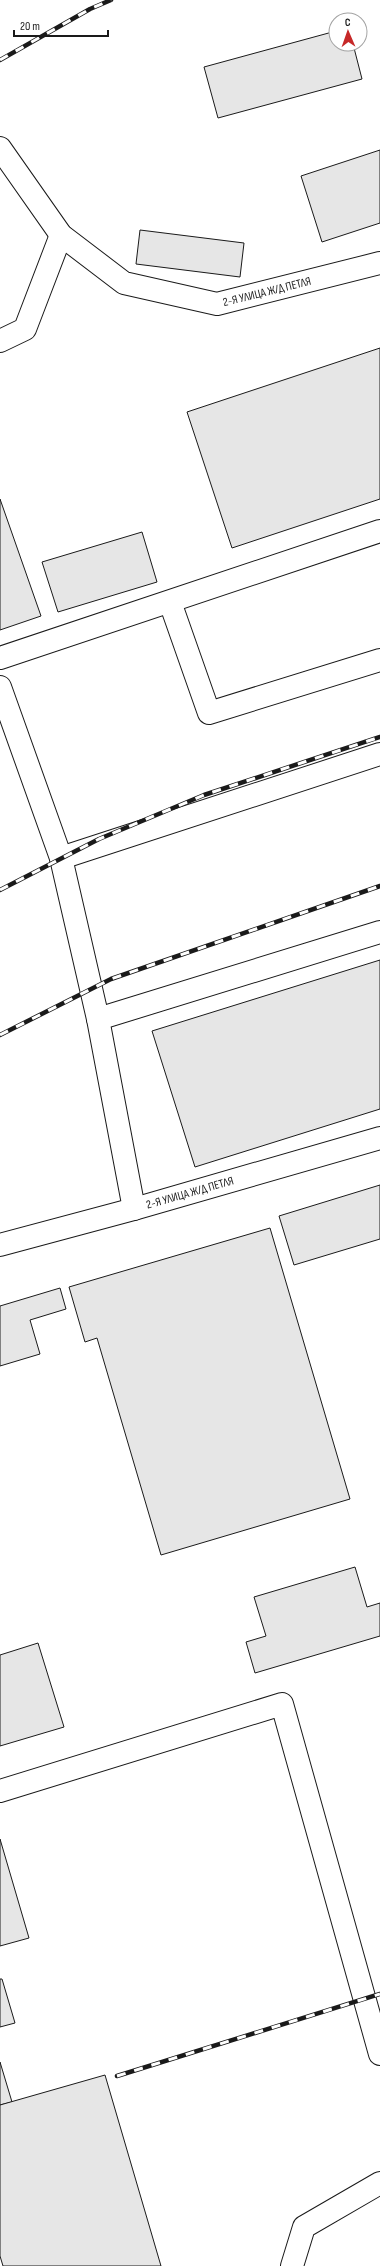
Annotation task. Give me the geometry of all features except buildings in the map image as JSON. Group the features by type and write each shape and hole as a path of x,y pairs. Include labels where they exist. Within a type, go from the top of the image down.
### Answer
{"street":[{"name":"2-Я УЛИЦА Ж/Д ПЕТЛЯ","path":"3,152 61,235 124,283 217,304 380,263"},
{"path":"0,341 25,329 61,235"},
{"path":"0,658 380,532"},
{"path":"170,602 209,713 380,660"},
{"path":"0,687 61,858 98,1019 134,1209"},
{"path":"61,858 380,754"},
{"path":"98,1019 380,932"},
{"name":"2-Я УЛИЦА Ж/Д ПЕТЛЯ","path":"0,1245 134,1209 380,1138"},
{"path":"0,1791 282,1704 380,2054"},
{"path":"292,2266 304,2227 380,2183"}],"railway":[{"path":"0,60 90,9 111,0"},
{"path":"0,890 99,839 204,795 380,737"},
{"path":"0,1035 111,979 380,886"},
{"path":"117,2076 380,1994"}]}
